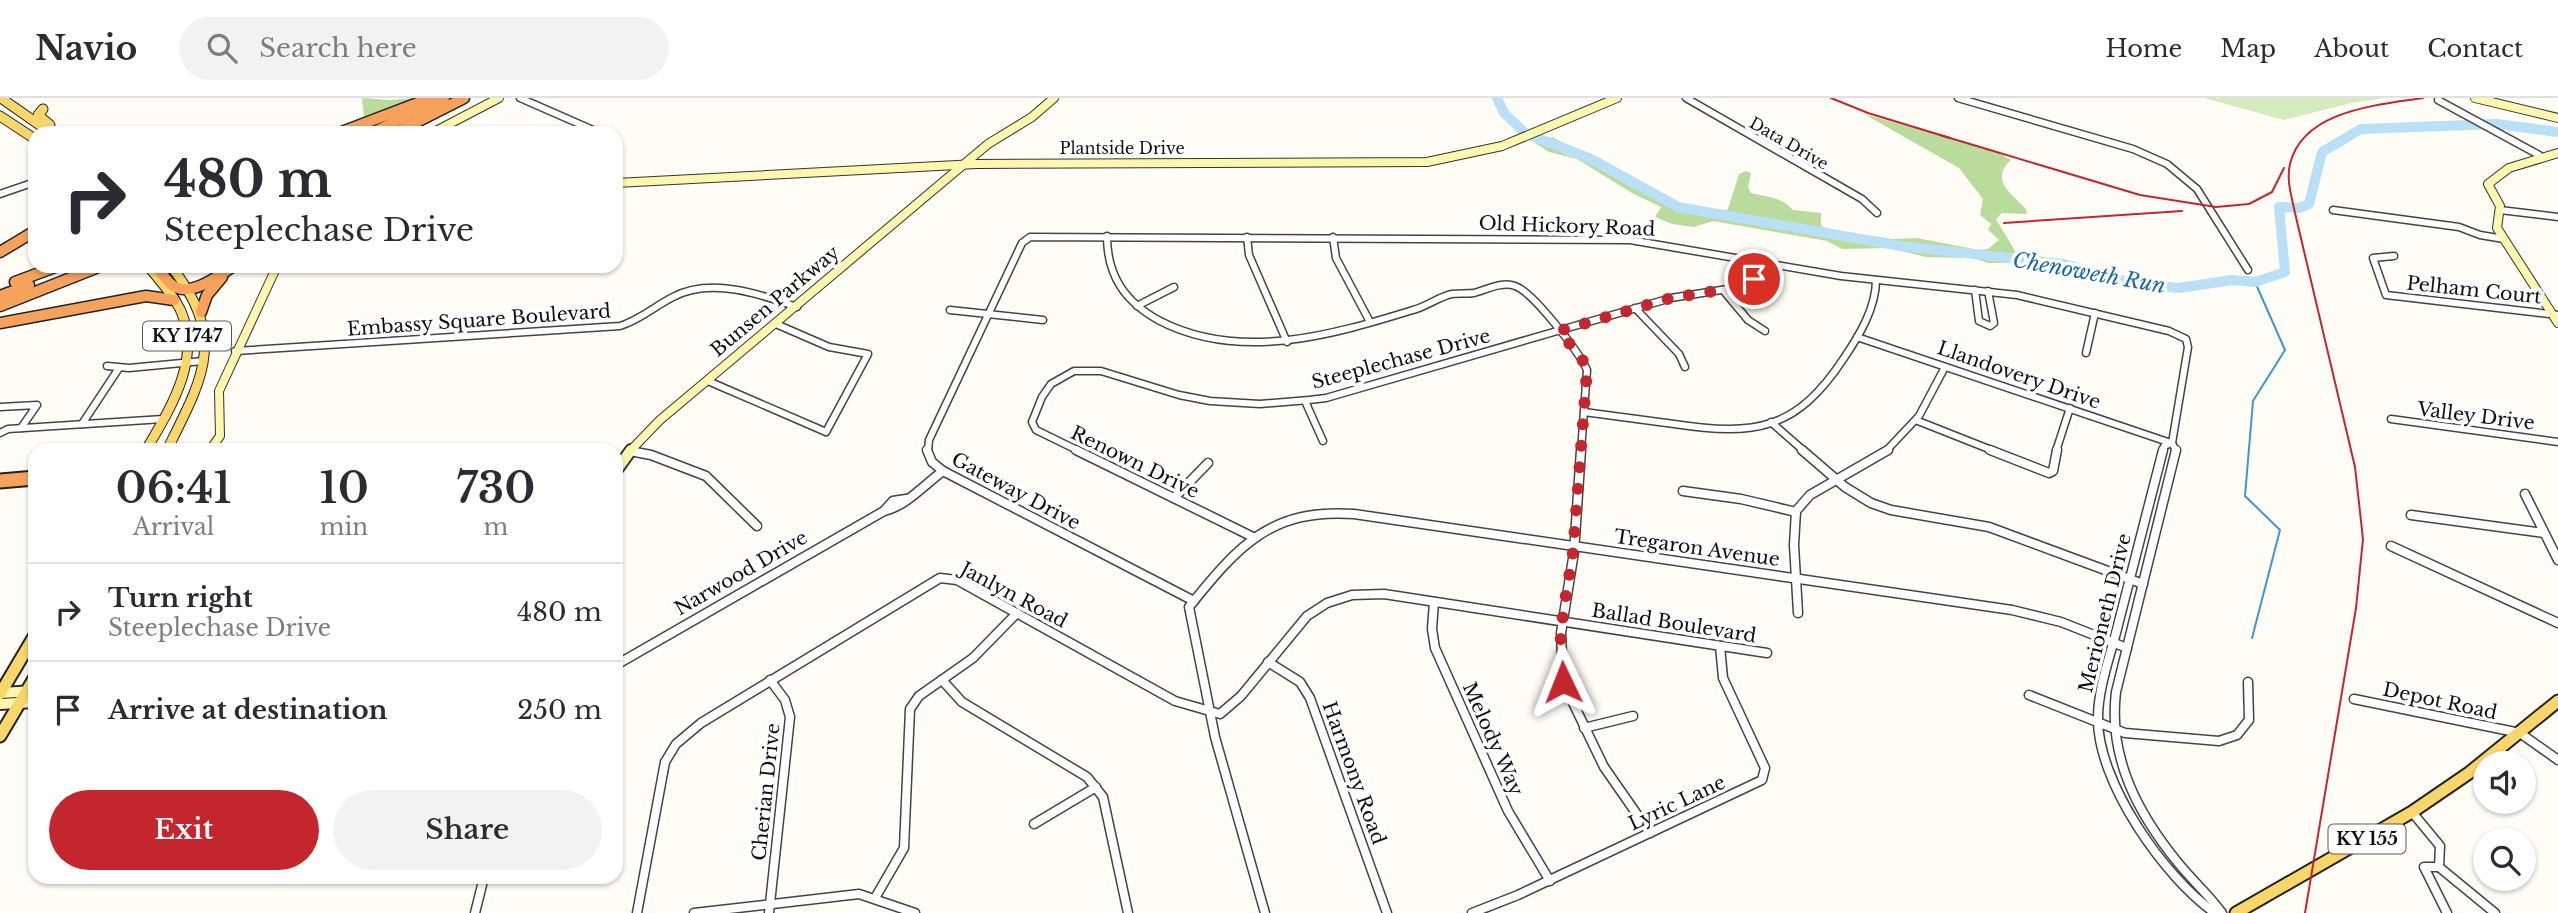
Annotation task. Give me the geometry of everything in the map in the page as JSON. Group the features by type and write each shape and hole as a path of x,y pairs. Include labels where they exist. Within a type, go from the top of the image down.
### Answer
{"highway":[{"path":"357,126 431,98"},
{"path":"389,126 447,102 464,98"},
{"path":"407,126 447,102"},
{"path":"414,126 447,102"},
{"path":"0,252 28,234"},
{"path":"0,288 40,273"},
{"path":"0,296 62,273"},
{"path":"0,306 83,273"},
{"path":"162,273 176,288 188,288 219,273"},
{"path":"201,313 207,295 227,273"},
{"path":"0,323 146,296 160,295 174,300"},
{"path":"0,481 28,479"}],"main road":[{"path":"1,98 38,126"},
{"path":"19,111 43,109 38,115 50,124 49,126"},
{"path":"3,120 20,120 33,126"},
{"path":"3,120 28,135"},
{"name":"KY 1747","path":"150,443 180,384 186,363 186,328 183,316 153,273"},
{"name":"KY 1747","path":"170,443 190,400 202,361 204,337 201,313 176,273"},
{"path":"0,693 28,647"},
{"path":"0,736 19,703 28,694"},
{"name":"KY 155","path":"2236,913 2412,812 2520,733 2558,701"}],"street":[{"path":"445,126 499,98"},
{"path":"520,98 584,126"},
{"name":"Bunsen Parkway","path":"623,461 660,420 988,144 1031,117 1054,98"},
{"name":"Plantside Drive","path":"623,183 965,164 1126,161 1426,162 1468,157 1521,141 1616,98"},
{"name":"Data Drive","path":"1686,98 1862,199 1877,213"},
{"path":"1958,98 2133,149 2167,164 2197,189 2248,270"},
{"path":"2475,98 2558,118"},
{"path":"2438,100 2539,155"},
{"path":"2558,153 2539,155 2500,172 2489,180 2500,210 2496,223 2555,314 2558,323"},
{"path":"0,194 28,184"},
{"path":"2333,209 2459,227 2480,235 2504,239"},
{"path":"2500,210 2558,217"},
{"name":"Old Hickory Road","path":"1026,239 1036,235 1630,240 1876,280 2031,297 2183,337"},
{"path":"1107,236 1108,264 1113,277 1137,306 1166,325 1200,337 1228,342 1287,342 1322,336 1433,304 1449,295 1472,293 1505,284 1516,286 1559,331 1586,366 1574,546 1563,622 1560,668 1563,682 1584,728 1616,787 1650,833"},
{"path":"1247,237 1249,255 1287,342"},
{"path":"1333,237 1336,258 1370,322"},
{"name":"Gateway Drive","path":"1026,239 927,446 932,462 943,471 1194,601"},
{"name":"Pelham Court","path":"2394,256 2373,258 2386,295 2555,314"},
{"name":"Steeplechase Drive","path":"1042,397 1047,386 1060,376 1094,369 1193,398 1244,404 1305,401 1384,383 1671,298 1751,283 1756,261"},
{"path":"215,443 220,436 219,391 273,273"},
{"path":"1584,412 1722,431 1744,430 1771,422 1800,407 1827,385 1857,337 1876,298 1876,280"},
{"path":"1137,306 1174,287"},
{"name":"Embassy Square Boulevard","path":"235,351 620,326 640,319 678,294 697,289 759,294 797,307"},
{"path":"1723,290 1748,320 1765,331"},
{"path":"1975,290 1979,321 1990,326 1994,323 1988,291"},
{"path":"1635,308 1679,354 1685,367"},
{"path":"950,310 1043,320"},
{"path":"2085,353 2095,313"},
{"path":"708,381 826,432 869,354 829,347 776,324"},
{"name":"Llandovery Drive","path":"1857,337 2172,443"},
{"name":"Merioneth Drive","path":"2183,337 2188,341 2188,347 2172,443 2164,446 2113,642 2098,705 2098,723 2114,783 2128,810 2160,859 2205,908 2215,913"},
{"path":"107,366 119,368 202,361"},
{"path":"1798,613 1796,512 1805,498 1881,456 1918,421 1945,367"},
{"path":"82,424 119,368"},
{"name":"Renown Drive","path":"1042,397 1032,422 1036,430 1253,537"},
{"path":"1305,401 1322,442"},
{"path":"0,407 37,405 21,428"},
{"path":"1918,421 2049,473 2053,471 2053,461 2070,408"},
{"path":"0,433 21,428 163,419"},
{"name":"Valley Drive","path":"2391,419 2558,442"},
{"path":"1771,422 1837,481 1878,506 1989,527 2143,584"},
{"path":"2172,443 2176,450 2112,708 2113,729 2123,769 2145,817 2180,865 2222,913"},
{"path":"630,451 706,476 757,526"},
{"path":"1174,498 1208,463"},
{"name":"Narwood Drive","path":"623,661 884,511 900,508 906,499 943,471"},
{"path":"1683,491 1741,499 1796,512"},
{"path":"2525,494 2558,559"},
{"name":"Tregaron Avenue","path":"1194,601 1253,537 1281,521 1307,514 1331,512 2036,615 2127,648"},
{"path":"2412,515 2544,533"},
{"path":"2390,546 2558,623"},
{"name":"Janlyn Road","path":"637,913 663,770 668,755 692,728 940,578 957,580 1175,701 1209,712"},
{"name":"Ballad Boulevard","path":"1209,712 1220,714 1233,705 1305,616 1336,598 1371,593 1767,653"},
{"path":"1194,601 1189,613 1209,712 1265,913"},
{"name":"Melody Way","path":"1434,602 1432,629 1435,648 1508,811 1550,880"},
{"path":"875,898 904,848 910,709 919,696 973,657 1017,613"},
{"name":"Lyric Lane","path":"1472,913 1550,880 1758,783 1765,776 1764,764 1723,678 1720,646"},
{"name":"Harmony Road","path":"1268,662 1294,677 1310,698 1387,913"},
{"name":"Cherian Drive","path":"769,908 790,717 785,700 771,680"},
{"path":"942,680 962,702 1087,777 1097,787 1103,797 1128,913"},
{"path":"2029,695 2125,733 2219,740 2232,738 2242,731 2249,720 2248,682"},
{"path":"0,693 28,691"},
{"name":"Depot Road","path":"2354,699 2520,733"},
{"path":"0,705 28,702"},
{"path":"1584,728 1633,716"},
{"path":"2520,733 2558,760"},
{"path":"1034,824 1097,787"},
{"path":"2412,812 2440,846 2439,867"},
{"path":"2447,913 2424,867 2439,867 2495,913"},
{"path":"475,913 482,884"},
{"path":"694,913 769,908 847,894 875,898 915,913"}],"green space":[{"path":"362,98 390,100 417,98 364,117"},
{"path":"2204,98 2385,98 2351,103 2284,120"},
{"path":"1864,114 1994,150 2011,160 2005,167 2002,180 2009,192 2026,209 2027,214 2002,213 1996,219 2015,251 2035,257 2027,263 1988,263 1973,258 1926,257 1889,248 1842,249 1827,241 1713,221 1694,227 1672,224 1655,217 1661,207 1632,193 1577,159 1549,152 1535,143 1553,137 1664,197 1699,210 1715,212 1728,209 1739,174 1746,171 1751,173 1748,187 1751,193 1779,200 1793,210 1821,213 1821,226 1830,230 1893,239 1917,238 1979,250 1988,249 1999,240 1988,230 1991,224 1980,215 1983,199 1959,168"}],"waterway":[{"name":"Chenoweth Run","path":"1497,98 1504,113 1525,133 1591,159 1678,207 1901,246 2064,264 2135,284 2179,288 2232,280 2255,282 2285,272 2279,207 2299,208 2309,204 2322,152 2361,129 2497,124 2558,132"},
{"path":"2252,638 2280,530 2245,496 2253,401 2285,350 2255,282"}],"railway":[{"path":"1831,98 1868,113 1950,138"},
{"path":"2305,913 2356,608 2363,539 2355,467 2295,213 2289,170 2298,146 2310,132 2326,121 2365,108 2423,98"},
{"path":"1940,135 1950,138"},
{"path":"1950,138 2140,195 2216,207 2249,204 2272,192 2284,168"},
{"path":"2004,223 2182,211"}],"route":[{"path":"1563,682 1560,668 1563,622 1573,552 1587,370 1582,359 1559,331 1682,295 1741,288 1754,279"}]}
